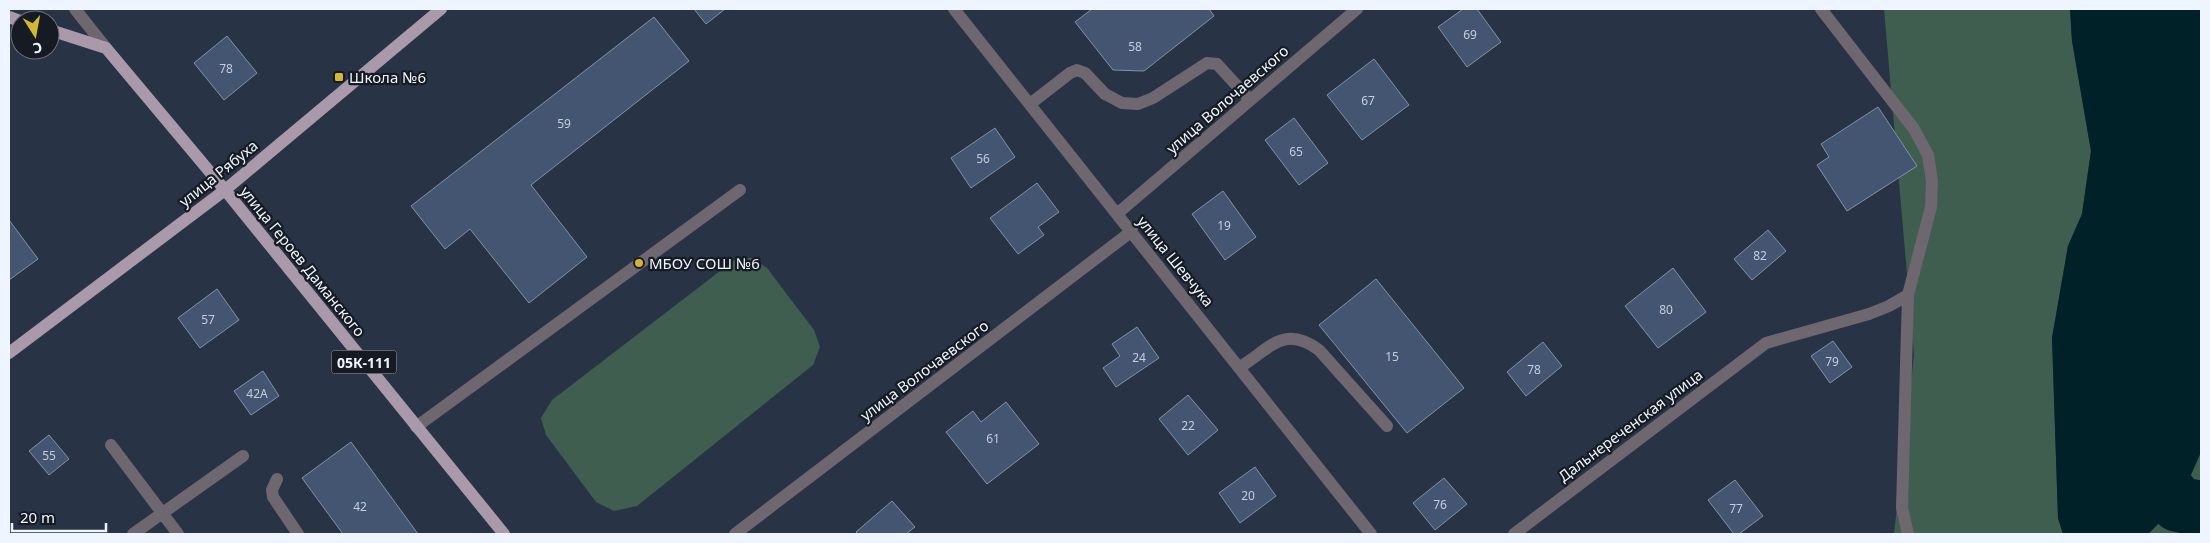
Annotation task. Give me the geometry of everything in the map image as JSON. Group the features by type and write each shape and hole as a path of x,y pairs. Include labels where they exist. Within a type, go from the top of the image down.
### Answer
{"main road":[{"name":"улица Рябуха","path":"9,353 225,190 441,9"},
{"path":"60,33 106,48"},
{"name":"улица Героев Даманского","path":"106,48 225,190 504,534"}],"street":[{"name":"улица Героев Даманского","path":"75,9 106,48"},
{"name":"улица Шевчука","path":"954,9 1118,213 1371,534"},
{"name":"улица Волочаевского","path":"1118,213 1356,9"},
{"path":"1821,9 1914,129 1928,155 1932,181 1931,207 1908,295 1902,508 1908,534"},
{"path":"1030,104 1070,73 1077,70 1085,73 1105,94 1122,103 1138,104 1153,98 1207,63 1217,64 1250,100"},
{"path":"416,427 740,190"},
{"name":"улица Волочаевского","path":"735,534 1132,231"},
{"name":"Дальнереченская улица","path":"1514,534 1766,343 1868,314 1908,295"},
{"path":"1240,367 1256,357 1268,346 1280,341 1297,338 1309,342 1319,350 1387,426"},
{"path":"111,445 178,534"},
{"path":"133,534 243,456"},
{"path":"277,479 272,490 273,497 298,534"}],"shaded area":[{"path":"1884,9 2070,9 2072,41 2091,151 2082,214 2068,246 2052,338 2058,518 2063,534 1894,534 1914,355"},
{"path":"2070,9 2201,9 2201,452 2178,504 2148,534 2063,534 2058,518 2052,338 2068,246 2082,214 2091,151 2072,41"},
{"path":"737,258 753,258 767,268 814,330 820,347 813,365 637,506 614,511 596,502 546,435 541,418 552,400"},
{"path":"2201,452 2201,534 2148,534 2178,504"}],"building":[{"path":"694,9 725,9 706,24"},
{"path":"1092,9 1209,9 1214,16 1144,71 1113,70 1075,22"},
{"path":"1463,9 1477,9 1501,42 1467,67 1438,27"},
{"path":"654,17 689,61 531,185 587,257 529,303 470,229 445,249 411,206"},
{"path":"227,36 257,73 224,100 194,63"},
{"path":"1374,59 1409,105 1362,140 1327,95"},
{"path":"1878,107 1917,166 1847,211 1817,165 1829,157 1821,144"},
{"path":"1294,118 1328,163 1299,185 1265,140"},
{"path":"995,128 1015,157 971,188 951,158"},
{"path":"1037,183 1059,212 1038,227 1044,235 1018,254 990,218"},
{"path":"1223,191 1256,237 1225,260 1192,214"},
{"path":"9,220 38,259 9,280"},
{"path":"1768,230 1786,251 1752,280 1734,259"},
{"path":"1673,268 1706,312 1658,348 1625,306"},
{"path":"1376,279 1464,388 1407,433 1319,325"},
{"path":"217,289 239,320 200,348 178,318"},
{"path":"1137,327 1159,358 1116,387 1103,368 1120,356 1112,344"},
{"path":"1833,341 1852,367 1830,383 1811,356"},
{"path":"1543,342 1562,366 1526,396 1507,372"},
{"path":"263,371 279,396 251,415 234,391"},
{"path":"1188,395 1218,430 1188,455 1159,419"},
{"path":"1006,402 1039,444 987,484 946,432 973,411 981,422"},
{"path":"49,435 69,459 49,475 29,451"},
{"path":"351,442 418,534 343,534 302,478"},
{"path":"1255,467 1276,496 1240,523 1219,493"},
{"path":"1444,478 1467,504 1435,530 1413,503"},
{"path":"1735,480 1763,516 1739,534 1734,534 1708,500"},
{"path":"892,501 915,527 906,534 858,534 856,532"}],"waterway":[{"path":"2154,435 2152,471 2178,504 2201,509"}],"place":[{"name":"Школа №6","path":"339,77"},
{"name":"МБОУ СОШ №6","path":"639,263"}]}
